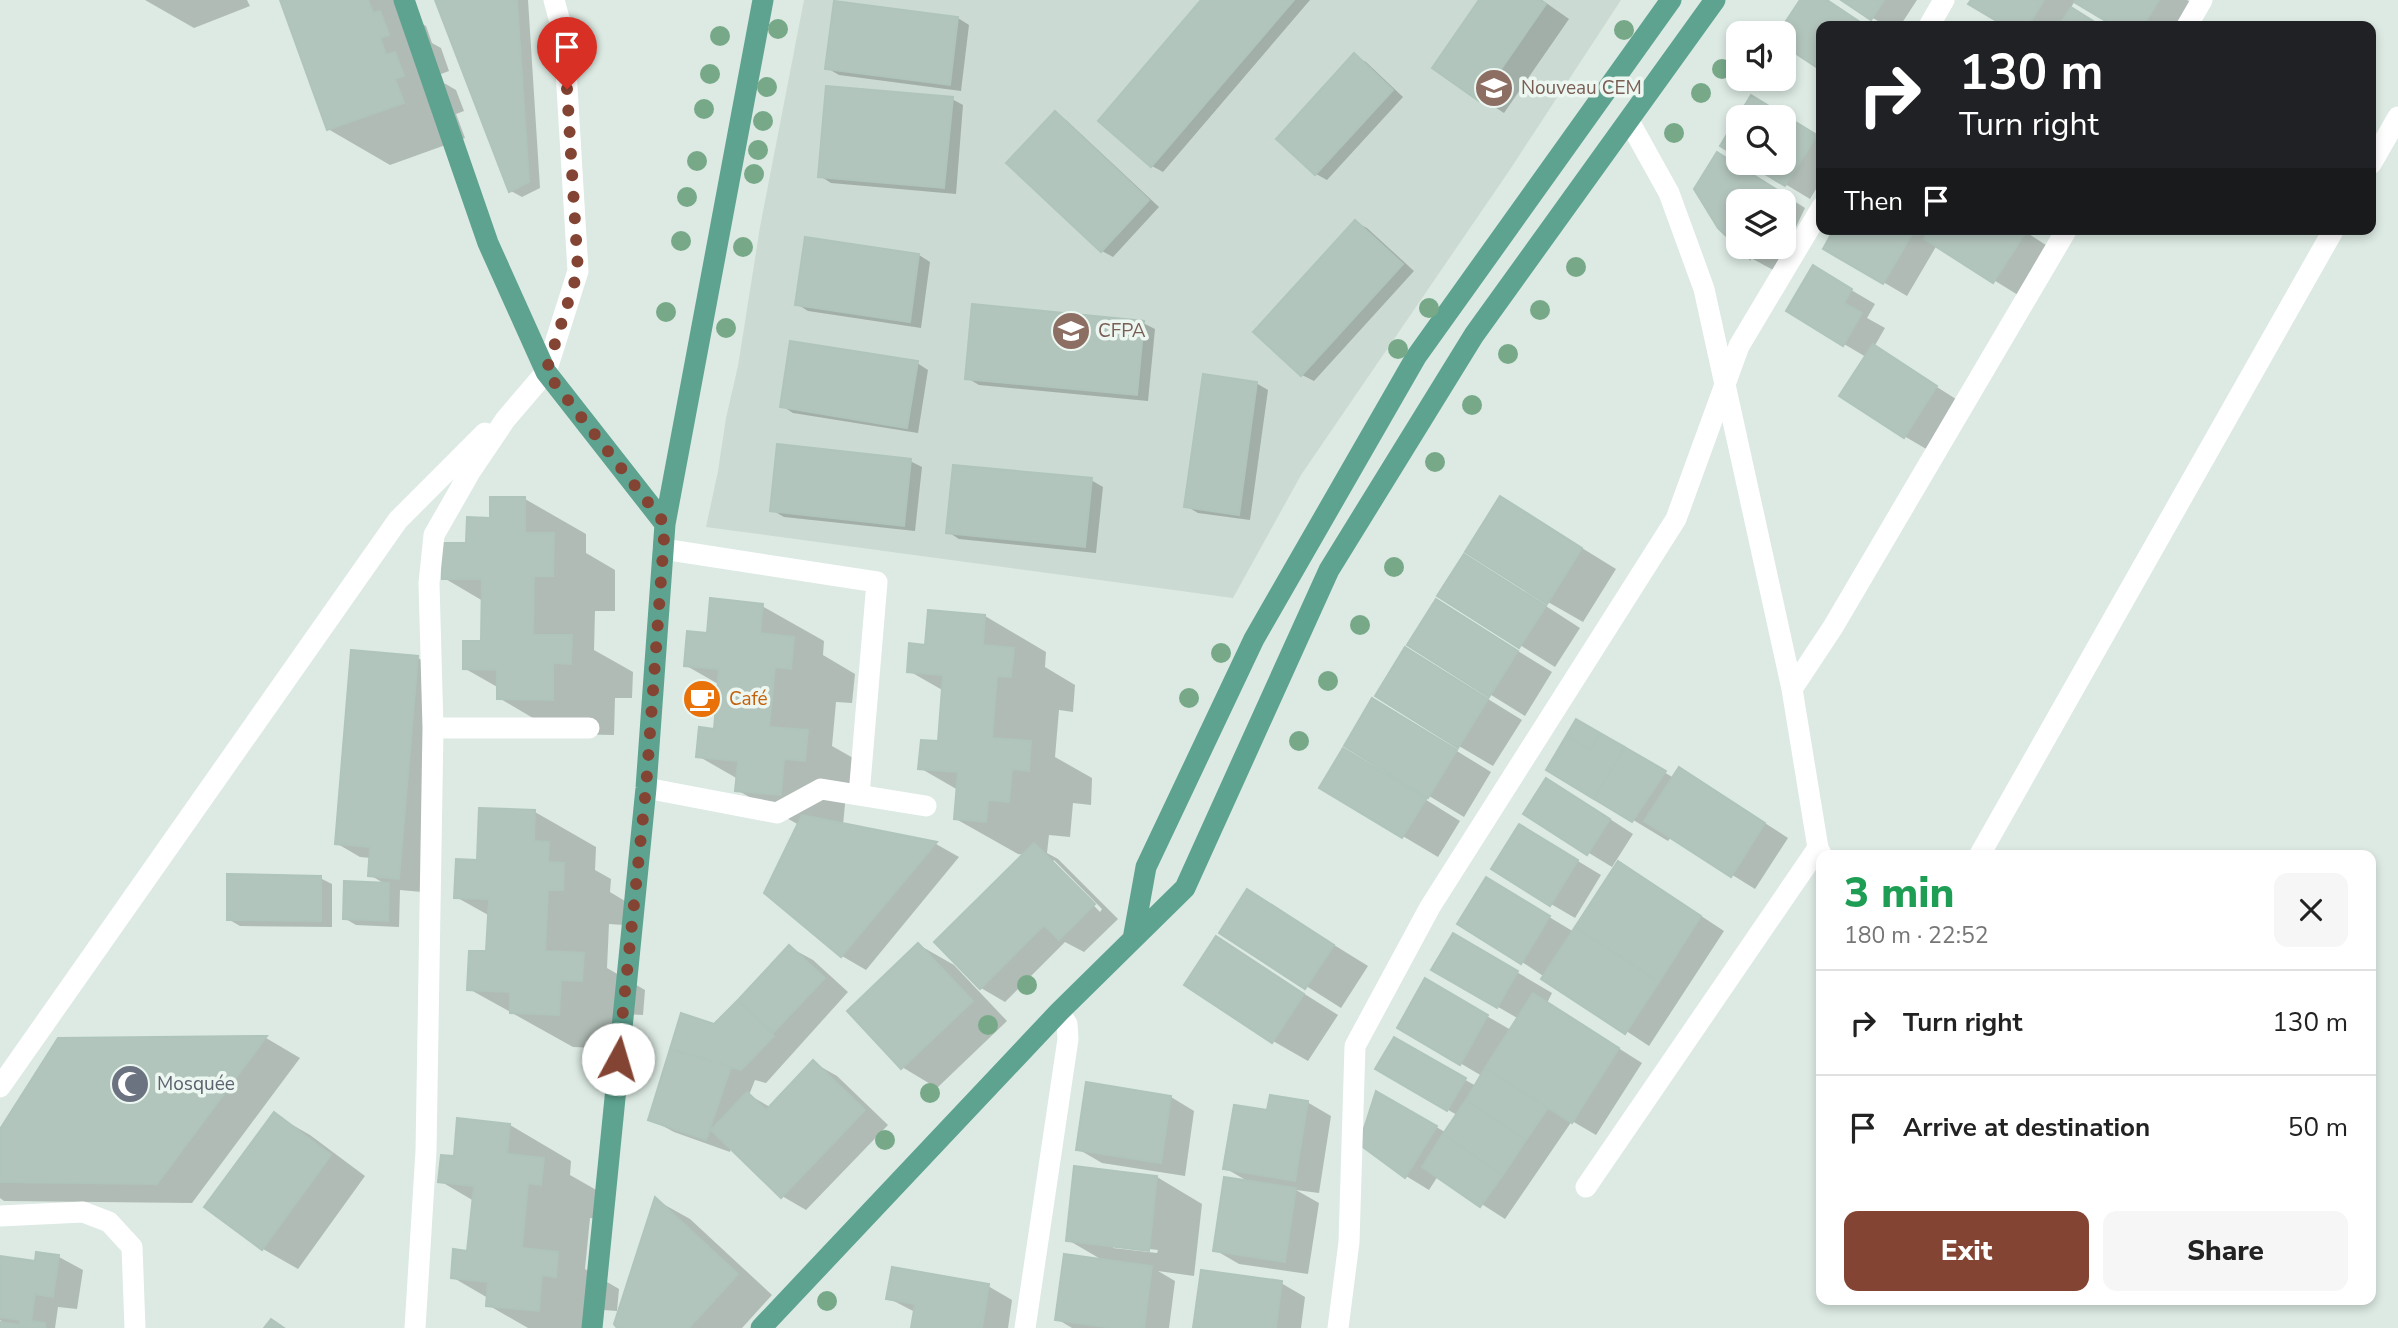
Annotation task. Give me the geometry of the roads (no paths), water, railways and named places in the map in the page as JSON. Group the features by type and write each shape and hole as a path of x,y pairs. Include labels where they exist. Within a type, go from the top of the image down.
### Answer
{"main road":[{"path":"404,0 488,243 546,372 665,524"},
{"path":"592,1328 646,788 665,524 763,0"},
{"path":"1133,939 1146,867 1254,639 1416,357 1671,0"},
{"path":"761,1328 776,1319 1059,1012 1185,888 1329,570 1474,335 1715,0"},
{"path":"1601,99 1629,121"}],"street":[{"path":"415,1328 426,1152 432,727 429,583 433,535 505,420 546,372 578,271 564,37 554,0"},
{"path":"1932,21 1944,0"},
{"path":"2190,21 2202,0"},
{"path":"2376,155 2398,117"},
{"path":"1629,121 1669,193 1700,277 1792,689 1820,850"},
{"path":"1338,1328 1349,1242 1355,1046 1430,907 1676,519 1739,346 1816,217"},
{"path":"1792,689 1833,627 2063,235"},
{"path":"1982,850 2331,235"},
{"path":"0,1087 398,520 546,372"},
{"path":"663,549 877,582 859,795"},
{"path":"432,727 589,727"},
{"path":"646,788 777,813 821,789 926,806"},
{"path":"1586,1186 1816,858"},
{"path":"1025,1328 1068,1039 1067,1024 1059,1012"},
{"path":"0,1216 83,1212 109,1222 132,1247 135,1328"}],"place":[{"name":"Nouveau CEM","path":"1494,88"},
{"name":"CFPA","path":"1071,331"},
{"name":"Café","path":"702,699"},
{"name":"Mosquée","path":"130,1084"}]}
